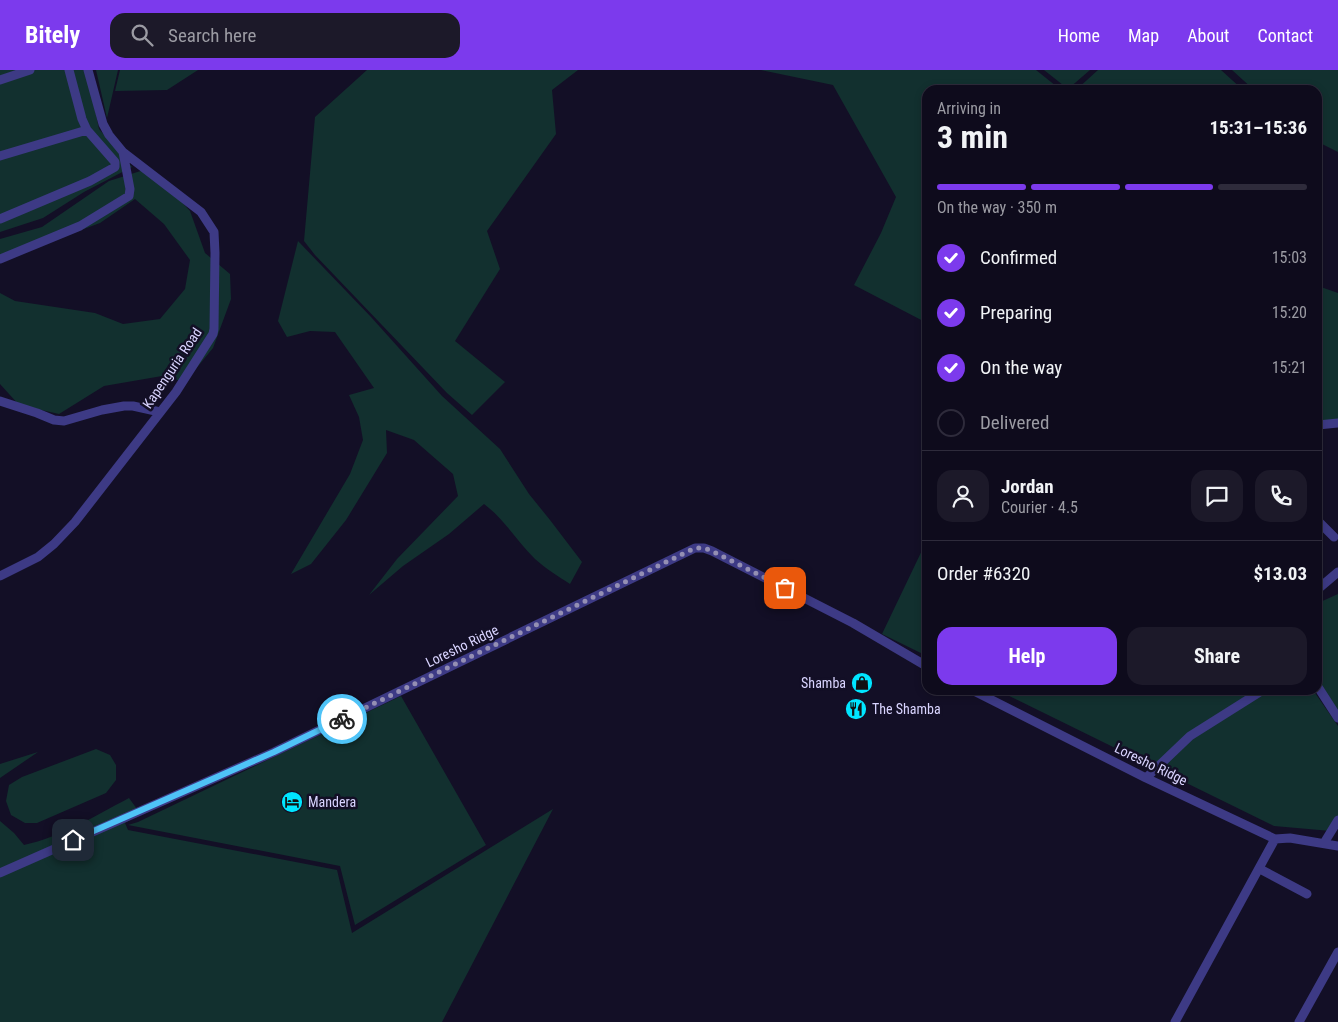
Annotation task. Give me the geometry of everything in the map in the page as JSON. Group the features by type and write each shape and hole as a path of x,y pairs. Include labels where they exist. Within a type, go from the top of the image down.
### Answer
{"street":[{"path":"0,80 30,70"},
{"path":"0,219 90,181 115,167 115,162 87,130 82,119 69,70"},
{"name":"Kapenguria Road","path":"0,576 38,557 54,544 75,522 176,392 213,334 216,282 214,232 201,212 123,152 109,135 102,124 88,70"},
{"path":"0,156 87,130"},
{"path":"0,259 80,226 128,196 130,189 123,152"},
{"path":"0,401 54,420 64,421 124,406 160,412"},
{"path":"1322,425 1338,423"},
{"path":"1322,525 1334,537"},
{"name":"Loresho Ridge","path":"0,873 274,752 695,548 704,548 720,555 853,623 922,663"},
{"path":"1322,586 1338,572"},
{"path":"1322,693 1338,718"},
{"name":"Loresho Ridge","path":"982,695 1146,778 1275,839 1290,838 1338,846"},
{"path":"1146,778 1190,736 1255,695"},
{"path":"1324,843 1338,820"},
{"path":"1175,1022 1275,839"},
{"path":"1260,869 1307,894"},
{"path":"1299,1022 1338,952"}],"green space":[{"path":"0,70 87,70 99,129 132,167 84,192 43,218 0,232"},
{"path":"96,70 118,70 107,118"},
{"path":"120,70 198,70 167,90 115,91"},
{"path":"367,70 578,70 552,90 556,134 487,231 500,269 455,341 505,382 472,415 447,393 315,255 304,241 315,117"},
{"path":"761,70 1036,70 1055,85 922,85 922,320 854,285 881,233 896,197 833,85"},
{"path":"1044,70 1090,70 1073,85 1063,85"},
{"path":"1098,70 1221,70 1238,85 1082,85"},
{"path":"1232,70 1338,70 1338,152 1322,144 1322,85 1248,85"},
{"path":"150,168 190,211 205,253 230,274 231,299 213,348 185,382 162,376 104,386 59,414 19,405 0,384 0,293 15,301 95,313 123,324 160,319 185,289 190,260 164,224 135,199 100,223 0,260 0,239 42,227 109,181"},
{"path":"298,241 371,317 442,396 500,449 529,494 582,562 570,584 535,559 498,516 484,504 449,534 403,566 369,595 397,559 458,496 453,474 414,440 386,430 387,453 346,520 311,564 291,574 350,474 363,440 359,417 349,395 374,388 335,332 310,331 287,337 278,321"},
{"path":"1322,287 1338,293 1338,420 1322,422"},
{"path":"922,550 922,654 882,634"},
{"path":"1338,594 1338,713 1322,690 1322,601"},
{"path":"1007,695 1316,695 1338,726 1338,816 1331,831 1274,826"},
{"path":"401,696 486,845 355,925 340,866 128,825 138,822"},
{"path":"96,749 110,755 116,765 116,780 106,793 37,823 25,823 11,815 6,801 9,785 22,777"},
{"path":"38,752 0,778 0,764"},
{"path":"129,798 137,809 135,817 125,823 128,830 337,870 352,933 553,809 442,1022 0,1022 0,821 24,845 65,831"}],"way so far":[{"path":"342,719 602,595 695,548 704,548 712,551 785,588"}],"place":[{"name":"Shamba","path":"862,683"},
{"name":"The Shamba","path":"856,709"},
{"name":"Mandera","path":"292,802"}],"route":[{"path":"73,840 274,752 342,719"}]}
